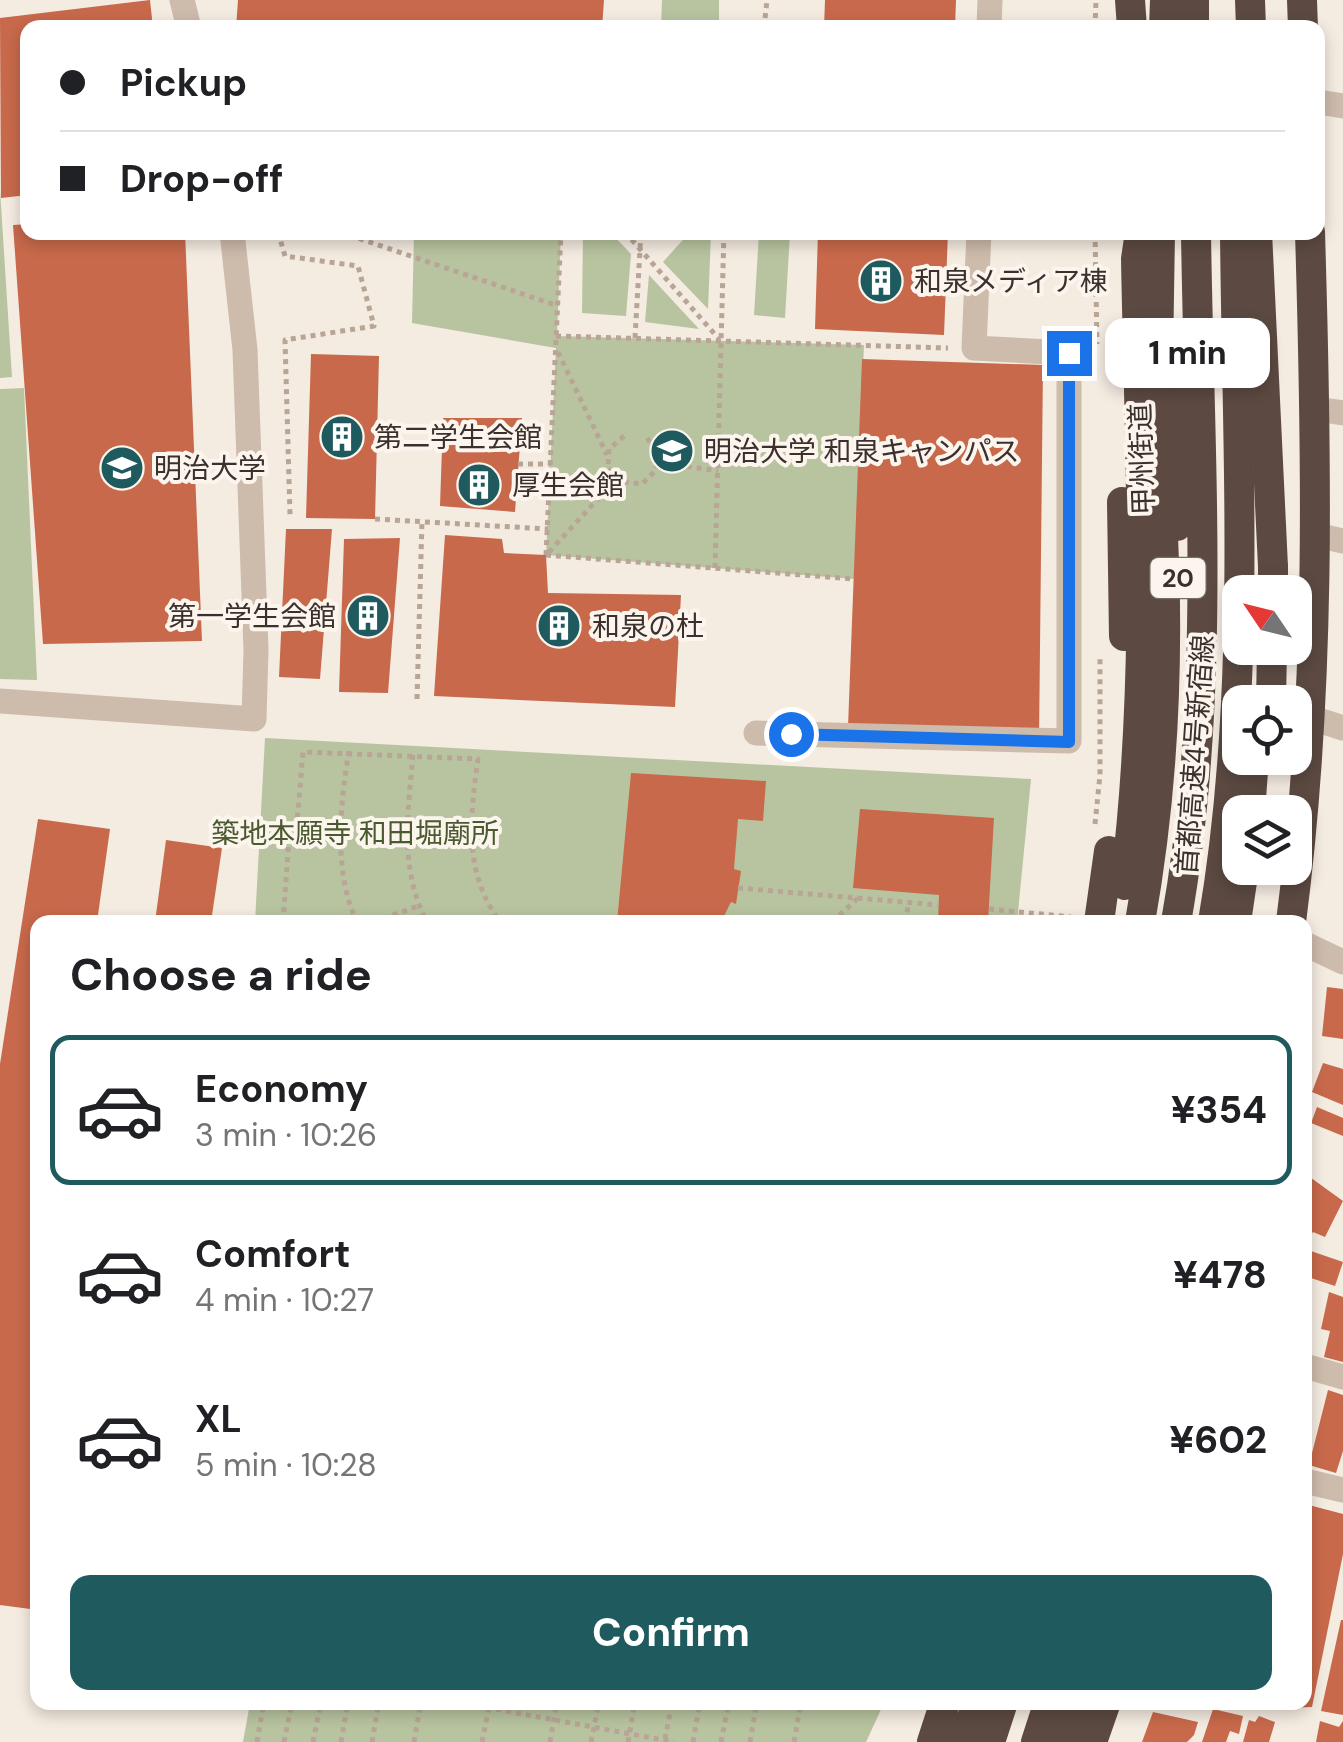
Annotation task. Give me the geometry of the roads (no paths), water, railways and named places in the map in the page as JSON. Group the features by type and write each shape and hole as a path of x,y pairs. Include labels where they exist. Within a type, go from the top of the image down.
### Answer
{"highway":[{"path":"1093,915 1118,782 1124,674 1122,240"},
{"path":"1120,915 1137,785 1144,567 1136,260 1140,240"},
{"path":"1141,915 1159,786 1166,567 1143,240"},
{"path":"1144,567 1156,483 1160,240"},
{"name":"甲州街道","path":"1154,915 1170,791 1178,571 1168,240"},
{"name":"首都高速4号新宿線","path":"1177,915 1193,788 1199,678 1196,240"},
{"name":"首都高速4号新宿線","path":"1215,915 1230,795 1236,682 1235,240"},
{"path":"1258,240 1259,575"},
{"path":"1258,240 1271,575"},
{"path":"1300,240 1296,567 1302,685"},
{"path":"1307,685 1330,538 1329,411 1311,240"},
{"path":"1292,915 1300,775"},
{"path":"1237,915 1241,885"},
{"path":"1252,915 1255,885"},
{"path":"1274,915 1278,885"},
{"path":"932,1742 942,1710"},
{"path":"954,1742 960,1710"},
{"path":"954,1742 972,1710"},
{"path":"990,1742 1000,1710"},
{"path":"1036,1742 1046,1710"},
{"path":"1055,1742 1065,1710"},
{"path":"1064,1742 1075,1710"},
{"path":"1091,1742 1101,1710"}],"street":[{"path":"0,701 254,719 256,650 244,350 233,240"},
{"path":"756,733 1069,742 1069,353 974,348 979,240"},
{"path":"1312,714 1343,728"},
{"path":"1312,947 1343,962"},
{"path":"1312,1368 1343,1376"},
{"path":"1312,1483 1343,1490"}],"place":[{"name":"和泉メディア棟","path":"881,281"},
{"name":"第二学生会館","path":"342,437"},
{"name":"明治大学 和泉キャンパス","path":"672,451"},
{"name":"明治大学","path":"122,468"},
{"name":"厚生会館","path":"479,485"},
{"name":"第一学生会館","path":"368,616"},
{"name":"和泉の杜","path":"559,626"}],"park label":[{"name":"築地本願寺 和田堀廟所","path":"355,833"}]}
